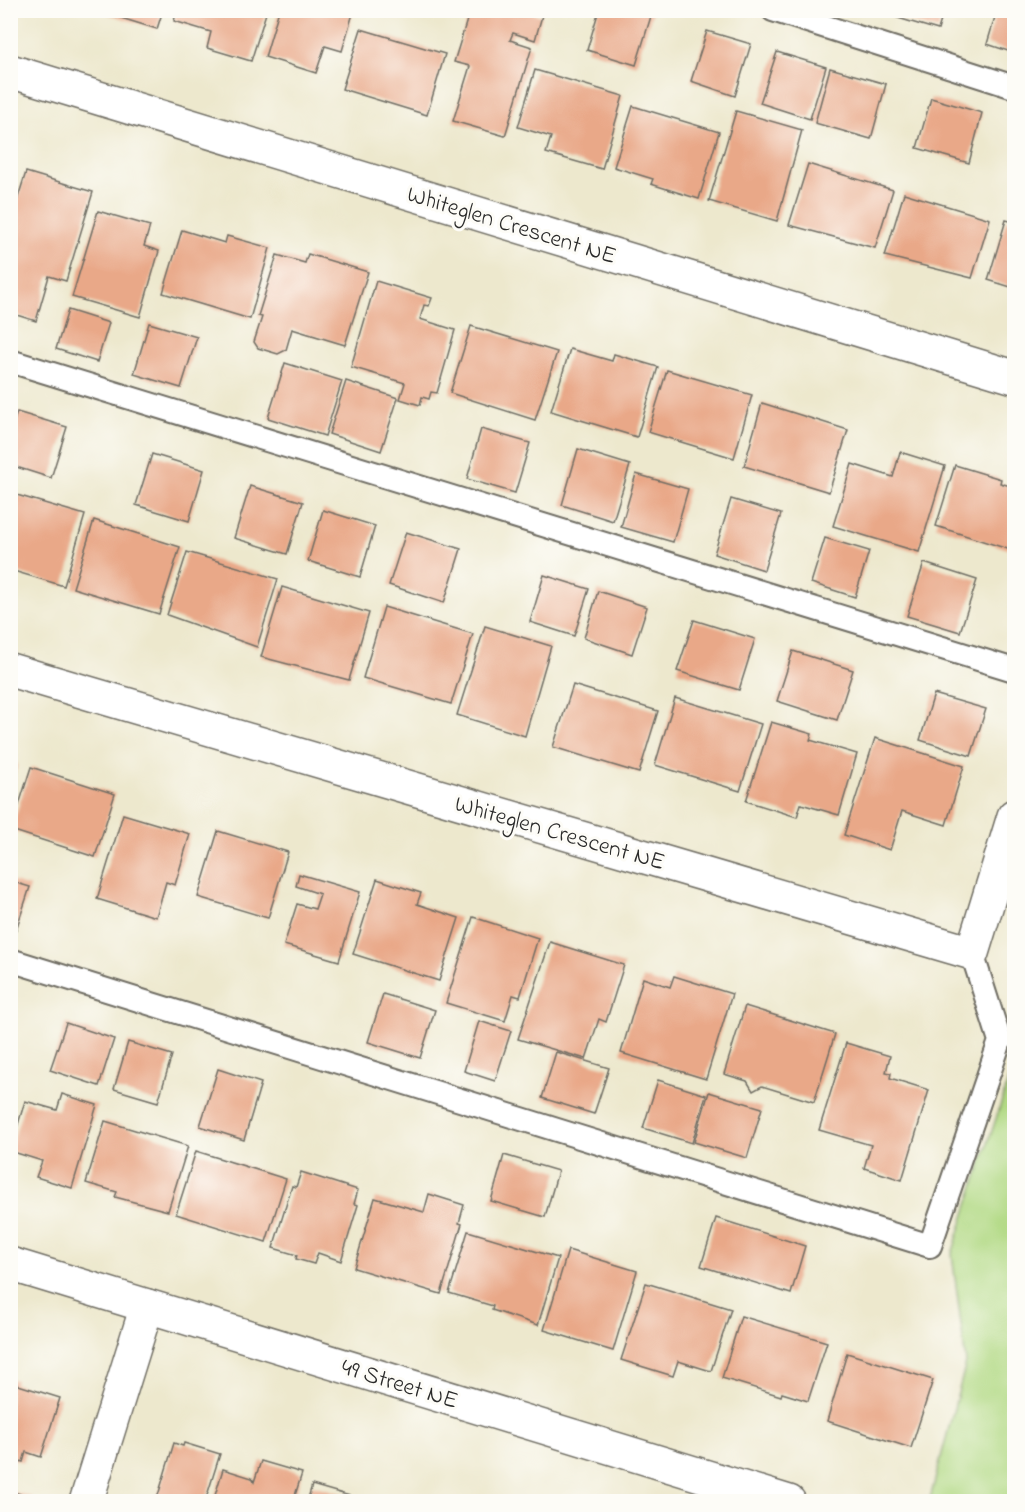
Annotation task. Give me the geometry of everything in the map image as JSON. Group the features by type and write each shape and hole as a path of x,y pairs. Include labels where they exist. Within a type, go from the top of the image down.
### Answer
{"street":[{"name":"Whiteglen Crescent NE","path":"10,71 1014,377"},
{"name":"Whiteglen Crescent NE","path":"10,670 972,953"},
{"path":"972,953 1014,816"},
{"name":"49 Street NE","path":"10,1264 789,1502"},
{"path":"86,1502 147,1306"}],"lane":[{"path":"773,10 1014,87"},
{"path":"10,361 1014,670"},
{"path":"10,960 930,1246 1000,1041 972,953"}],"green space":[{"path":"1014,1063 1014,1501 940,1501 930,1499 966,1363 952,1254"}],"building":[{"path":"109,10 163,10 157,29 108,14"},
{"path":"177,10 267,10 251,61 207,48 211,32 174,21"},
{"path":"279,10 354,10 342,51 325,46 316,73 265,57"},
{"path":"470,10 523,10 542,16 535,40 513,33 510,40 532,47 505,136 453,121 470,66 454,62"},
{"path":"599,10 643,10 652,13 636,65 587,50"},
{"path":"890,10 944,10 938,30 888,15"},
{"path":"997,10 1014,10 1014,53 987,44"},
{"path":"361,29 445,54 427,115 342,89"},
{"path":"707,31 751,44 735,96 691,81"},
{"path":"777,52 826,67 810,119 760,103"},
{"path":"830,68 886,84 871,139 815,123"},
{"path":"535,70 623,96 602,169 546,153 551,137 518,127"},
{"path":"931,98 982,113 969,163 917,148"},
{"path":"633,106 719,132 699,199 651,184 653,179 614,167"},
{"path":"736,111 802,130 777,221 709,201"},
{"path":"808,164 893,190 875,248 789,225"},
{"path":"26,172 93,192 66,281 49,276 36,321 10,313 10,223"},
{"path":"904,193 990,219 972,278 885,256"},
{"path":"98,211 150,226 144,246 159,251 140,317 72,297"},
{"path":"1006,220 1014,222 1014,288 988,280"},
{"path":"182,230 225,243 227,236 270,248 250,319 163,293"},
{"path":"308,254 368,272 345,345 292,329 286,350 278,354 258,348 254,342 262,317 258,316 277,255 305,263"},
{"path":"376,281 432,298 429,306 424,305 420,319 455,330 437,393 431,392 429,399 422,397 420,405 400,399 405,383 351,367"},
{"path":"68,310 109,323 97,362 56,349"},
{"path":"149,323 197,337 181,388 134,374"},
{"path":"471,326 557,352 535,420 450,393"},
{"path":"570,349 612,361 614,354 658,367 637,437 551,411"},
{"path":"285,363 342,381 325,436 268,418"},
{"path":"667,370 752,395 734,458 648,432"},
{"path":"346,381 398,398 381,451 329,434"},
{"path":"762,403 848,430 829,492 744,466"},
{"path":"17,412 67,427 51,478 10,465 10,433"},
{"path":"481,429 530,443 515,493 467,479"},
{"path":"578,449 630,465 613,521 562,505"},
{"path":"900,452 945,466 919,552 833,526 852,464 893,477"},
{"path":"152,454 204,470 189,521 136,505"},
{"path":"955,465 1001,479 1000,483 1014,487 1014,551 936,526"},
{"path":"636,474 688,489 673,542 621,527"},
{"path":"250,486 303,502 287,554 234,538"},
{"path":"10,493 85,515 64,586 10,570"},
{"path":"731,499 781,514 764,570 714,554"},
{"path":"323,510 375,526 360,577 308,561"},
{"path":"94,520 180,547 159,614 73,588"},
{"path":"406,532 461,549 444,603 389,585"},
{"path":"825,538 869,551 855,597 811,583"},
{"path":"187,552 278,579 257,647 167,615"},
{"path":"924,563 977,580 960,632 907,616"},
{"path":"544,575 589,589 574,636 530,622"},
{"path":"282,587 369,613 349,680 261,657"},
{"path":"598,591 647,607 632,654 584,638"},
{"path":"384,607 473,634 451,704 363,678"},
{"path":"694,620 755,639 739,690 677,671"},
{"path":"485,626 551,646 525,736 457,715"},
{"path":"793,651 853,670 837,720 777,701"},
{"path":"573,685 658,711 639,773 553,747"},
{"path":"934,694 986,709 971,756 920,740"},
{"path":"675,698 761,724 740,791 655,765"},
{"path":"771,722 812,734 810,740 857,754 839,815 801,804 797,817 746,801"},
{"path":"875,738 964,766 946,825 902,811 890,850 844,835"},
{"path":"10,762 18,764 11,786 10,786"},
{"path":"31,767 115,794 95,857 11,830"},
{"path":"123,814 190,834 175,885 166,882 156,917 97,899"},
{"path":"218,831 288,852 268,918 198,897"},
{"path":"299,874 360,892 339,961 284,945 297,904 315,909 320,894 296,886"},
{"path":"377,879 421,893 417,904 459,918 439,981 353,954"},
{"path":"10,881 30,887 15,933 10,932"},
{"path":"473,917 538,938 520,997 513,995 505,1021 446,1003"},
{"path":"550,942 624,965 606,1022 599,1019 586,1059 518,1039"},
{"path":"674,976 732,994 706,1079 621,1053 643,978 670,987"},
{"path":"383,994 435,1010 420,1058 368,1042"},
{"path":"745,1006 835,1034 814,1102 762,1086 753,1091 747,1081 724,1074"},
{"path":"479,1021 511,1031 495,1081 464,1071"},
{"path":"66,1023 114,1039 99,1086 50,1070"},
{"path":"128,1042 172,1055 158,1102 114,1089"},
{"path":"846,1043 890,1056 886,1072 891,1073 890,1078 929,1090 902,1180 864,1168 871,1145 819,1130"},
{"path":"556,1052 609,1068 594,1114 542,1098"},
{"path":"218,1069 261,1083 244,1140 200,1126"},
{"path":"658,1080 706,1095 692,1143 643,1128"},
{"path":"709,1092 762,1108 747,1158 694,1142"},
{"path":"62,1094 97,1105 72,1188 36,1177 42,1161 10,1151 25,1101 57,1110"},
{"path":"105,1121 188,1146 168,1211 115,1197 117,1192 86,1183"},
{"path":"196,1151 286,1179 266,1242 176,1214"},
{"path":"504,1155 558,1171 545,1217 491,1201"},
{"path":"301,1172 358,1190 354,1204 358,1205 341,1261 318,1253 314,1264 296,1259 297,1255 273,1248 292,1186 296,1187"},
{"path":"429,1194 464,1205 459,1223 462,1224 441,1294 354,1268 375,1198 424,1212"},
{"path":"716,1218 805,1246 791,1294 701,1266"},
{"path":"468,1231 558,1258 538,1325 492,1310 493,1306 449,1293"},
{"path":"568,1250 637,1271 613,1351 544,1330"},
{"path":"646,1283 731,1309 711,1371 678,1361 673,1376 621,1360"},
{"path":"741,1316 827,1342 808,1401 782,1393 781,1396 722,1378"},
{"path":"847,1353 933,1380 911,1448 827,1421"},
{"path":"10,1379 16,1380 15,1384 60,1398 41,1457 26,1452 23,1462 10,1458"},
{"path":"174,1443 183,1446 184,1443 220,1454 205,1502 156,1502"},
{"path":"261,1461 302,1473 293,1502 213,1502 223,1469 252,1478 254,1482"},
{"path":"312,1485 357,1498 356,1502 307,1502"},
{"path":"10,1491 34,1498 34,1502 10,1502"}]}
